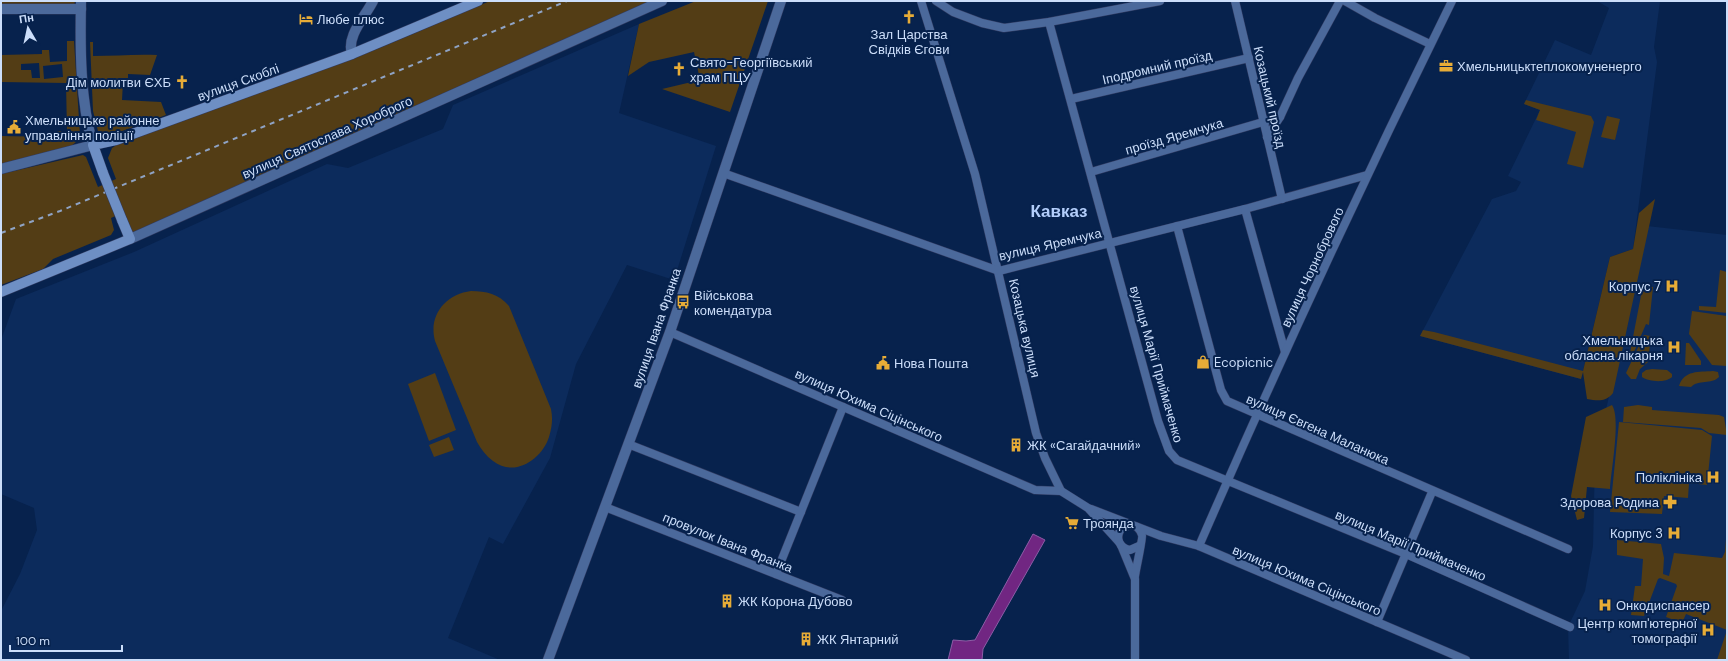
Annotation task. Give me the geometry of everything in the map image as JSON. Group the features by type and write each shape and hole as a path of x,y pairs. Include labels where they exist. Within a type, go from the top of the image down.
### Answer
{"main road":[{"path":"352,54 350,48 351,39 373,1"},
{"name":"вулиця Скоблі","path":"1,169 116,140 352,54 478,1"},
{"name":"вулиця Святослава Хороброго","path":"1,292 130,239 662,1"},
{"name":"вулиця Івана Франка","path":"548,660 670,332 781,1"},
{"path":"1,9 81,5 86,116 93,145 103,173 130,239"}],"street":[{"name":"Козацька вулиця","path":"921,1 975,174 1036,433 1045,458 1061,491"},
{"path":"936,1 953,12 982,23 1004,28 1049,22 1160,1"},
{"name":"Козацький проїзд","path":"1235,1 1282,199"},
{"path":"1268,137 1280,117 1298,78 1340,1"},
{"path":"1345,1 1375,18 1430,44"},
{"name":"вулиця Чорнобрового","path":"1200,546 1285,352 1367,175 1452,1"},
{"name":"вулиця Марії Приймаченко","path":"1049,22 1111,242 1158,421 1169,451 1178,460 1406,554 1570,627"},
{"name":"Іподромний проїзд","path":"1071,100 1249,58"},
{"name":"проїзд Яремчука","path":"1091,172 1280,117"},
{"name":"вулиця Яремчука","path":"723,173 999,271 1245,209 1367,175"},
{"path":"1245,209 1285,352"},
{"name":"вулиця Євгена Маланюка","path":"1177,226 1220,390 1227,401 1432,492 1568,549"},
{"name":"вулиця Юхима Сіцінського","path":"670,332 1035,490 1061,491"},
{"path":"776,574 843,407"},
{"path":"628,444 801,512"},
{"path":"1061,491 1088,508 1120,544 1130,550 1147,539 1161,536"},
{"path":"1377,622 1432,492"},
{"name":"провулок Івана Франка","path":"605,507 842,600"},
{"name":"вулиця Юхима Сіцінського","path":"1088,508 1161,536 1200,546 1466,660"},
{"path":"1135,579 1118,536 1121,529 1133,526 1141,532 1135,579 1135,660"}],"shaded area":[{"path":"1,1 75,1 74,7 1,6"},
{"path":"490,1 654,1 132,235 122,213 111,218 114,230 111,235 53,259 43,269 1,285 1,174 83,155 86,157 98,187 116,179 108,158 112,148 118,144 377,49"},
{"path":"696,1 768,1 730,112 662,89 700,80 694,52 649,62 628,76 639,24"},
{"path":"1597,1 1660,1 1654,47 1657,62 1633,249 1610,257 1581,379 1420,336 1492,199 1516,191 1521,182 1508,176 1540,110 1524,104 1555,40 1591,55 1609,8"},
{"path":"639,24 619,113 716,146 674,280 627,265 576,364 550,458 503,544 489,537 448,638 500,660 1,660 1,611 20,574 37,530 34,508 1,494 1,340 16,299 134,252 327,164 348,168 443,129 453,105"},
{"path":"67,41 74,41 80,135 76,142 70,147 1,164 1,136 57,137 57,131 67,131 66,83 1,82 1,55 42,54 42,50 49,50 50,62 67,61","holes":["39,63 40,78 32,78 31,70 21,70 21,64","62,64 63,77 44,79 43,66"]},
{"path":"90,42 93,42 93,56 157,55 150,75 128,74 128,82 123,82 122,100 161,102 166,115 114,134 105,134 98,131 93,111"},
{"path":"1526,100 1591,116 1594,122 1583,168 1567,164 1576,132 1536,120 1540,110 1524,104"},
{"path":"1607,116 1620,119 1615,140 1601,137"},
{"path":"1655,199 1613,393 1608,398 1598,400 1587,399 1583,372 1581,379 1420,336 1423,330 1434,332 1583,371 1610,257 1633,249 1639,213"},
{"name":"Хмельницька обласна лікарня","path":"1647,226 1727,235 1727,660 1569,660 1568,627 1585,591 1593,546 1595,459"},
{"path":"1720,270 1727,272 1727,313 1699,310 1699,306 1716,307"},
{"path":"1643,285 1653,287 1649,325 1646,324 1631,359 1629,358"},
{"path":"471,291 492,294 497,296 509,306 551,409 551,426 549,437 545,445 534,459 519,467 510,468 501,466 490,459 480,447 435,341 434,323 441,307 454,296"},
{"path":"1692,311 1727,316 1727,366 1712,365 1689,334"},
{"path":"1644,335 1651,336 1648,362 1640,369 1636,379 1631,379 1626,373"},
{"path":"1686,343 1689,343 1701,361 1701,365 1685,365"},
{"path":"1646,370 1667,370 1672,374 1672,377 1666,380 1657,381 1642,377 1642,373"},
{"path":"1713,371 1718,372 1719,377 1712,381 1698,383 1691,387 1679,386 1684,377 1688,374"},
{"path":"435,373 456,430 429,441 408,384"},
{"path":"1612,405 1615,412 1616,433 1610,489 1587,487 1584,518 1577,520 1571,496 1586,417"},
{"path":"1638,405 1652,407 1652,410 1719,415 1724,417 1727,435 1709,433 1701,428 1623,422 1624,407"},
{"path":"1619,422 1702,430 1712,436 1707,485 1689,483 1688,498 1664,496 1662,514 1610,512"},
{"path":"449,437 454,450 434,457 429,445"},
{"path":"1727,526 1727,630 1686,614 1682,623 1666,617 1677,586 1676,584 1660,578 1658,579 1644,616 1631,615 1635,586 1641,586 1643,559 1617,555 1617,540 1661,544 1664,558 1663,574 1669,576 1674,553 1722,558 1725,552"},
{"path":"1033,534 1045,540 983,649 982,660 948,660 953,640 975,640"},
{"path":"1727,630 1727,660 1717,660"}],"railway":[{"path":"1,233 60,211 567,1"}],"place":[{"name":"Зал Царства Свідків Єгови","path":"909,17"},
{"name":"Любе плюс","path":"306,19"},
{"name":"Хмельницьктеплокомуненерго","path":"1446,66"},
{"name":"Свято-Георгіївський храм ПЦУ","path":"679,69"},
{"name":"Дім молитви ЄХБ","path":"182,82"},
{"name":"Хмельницьке районне управління поліції","path":"14,127"},
{"name":"Корпус 7","path":"1672,286"},
{"name":"Військова комендатура","path":"683,302"},
{"name":"Хмельницька обласна лікарня","path":"1674,347"},
{"name":"Ecopicnic","path":"1203,362"},
{"name":"Нова Пошта","path":"883,363"},
{"name":"ЖК «Сагайдачний»","path":"1016,445"},
{"name":"Поліклініка","path":"1713,477"},
{"name":"Здорова Родина","path":"1670,502"},
{"name":"Троянда","path":"1072,523"},
{"name":"Корпус 3","path":"1674,533"},
{"name":"ЖК Корона Дубово","path":"727,601"},
{"name":"Онкодиспансер","path":"1605,605"},
{"name":"Центр комп'ютерної томографії","path":"1708,630"},
{"name":"ЖК Янтарний","path":"806,639"}],"district":[{"name":"Кавказ","path":"1059,211"}]}
